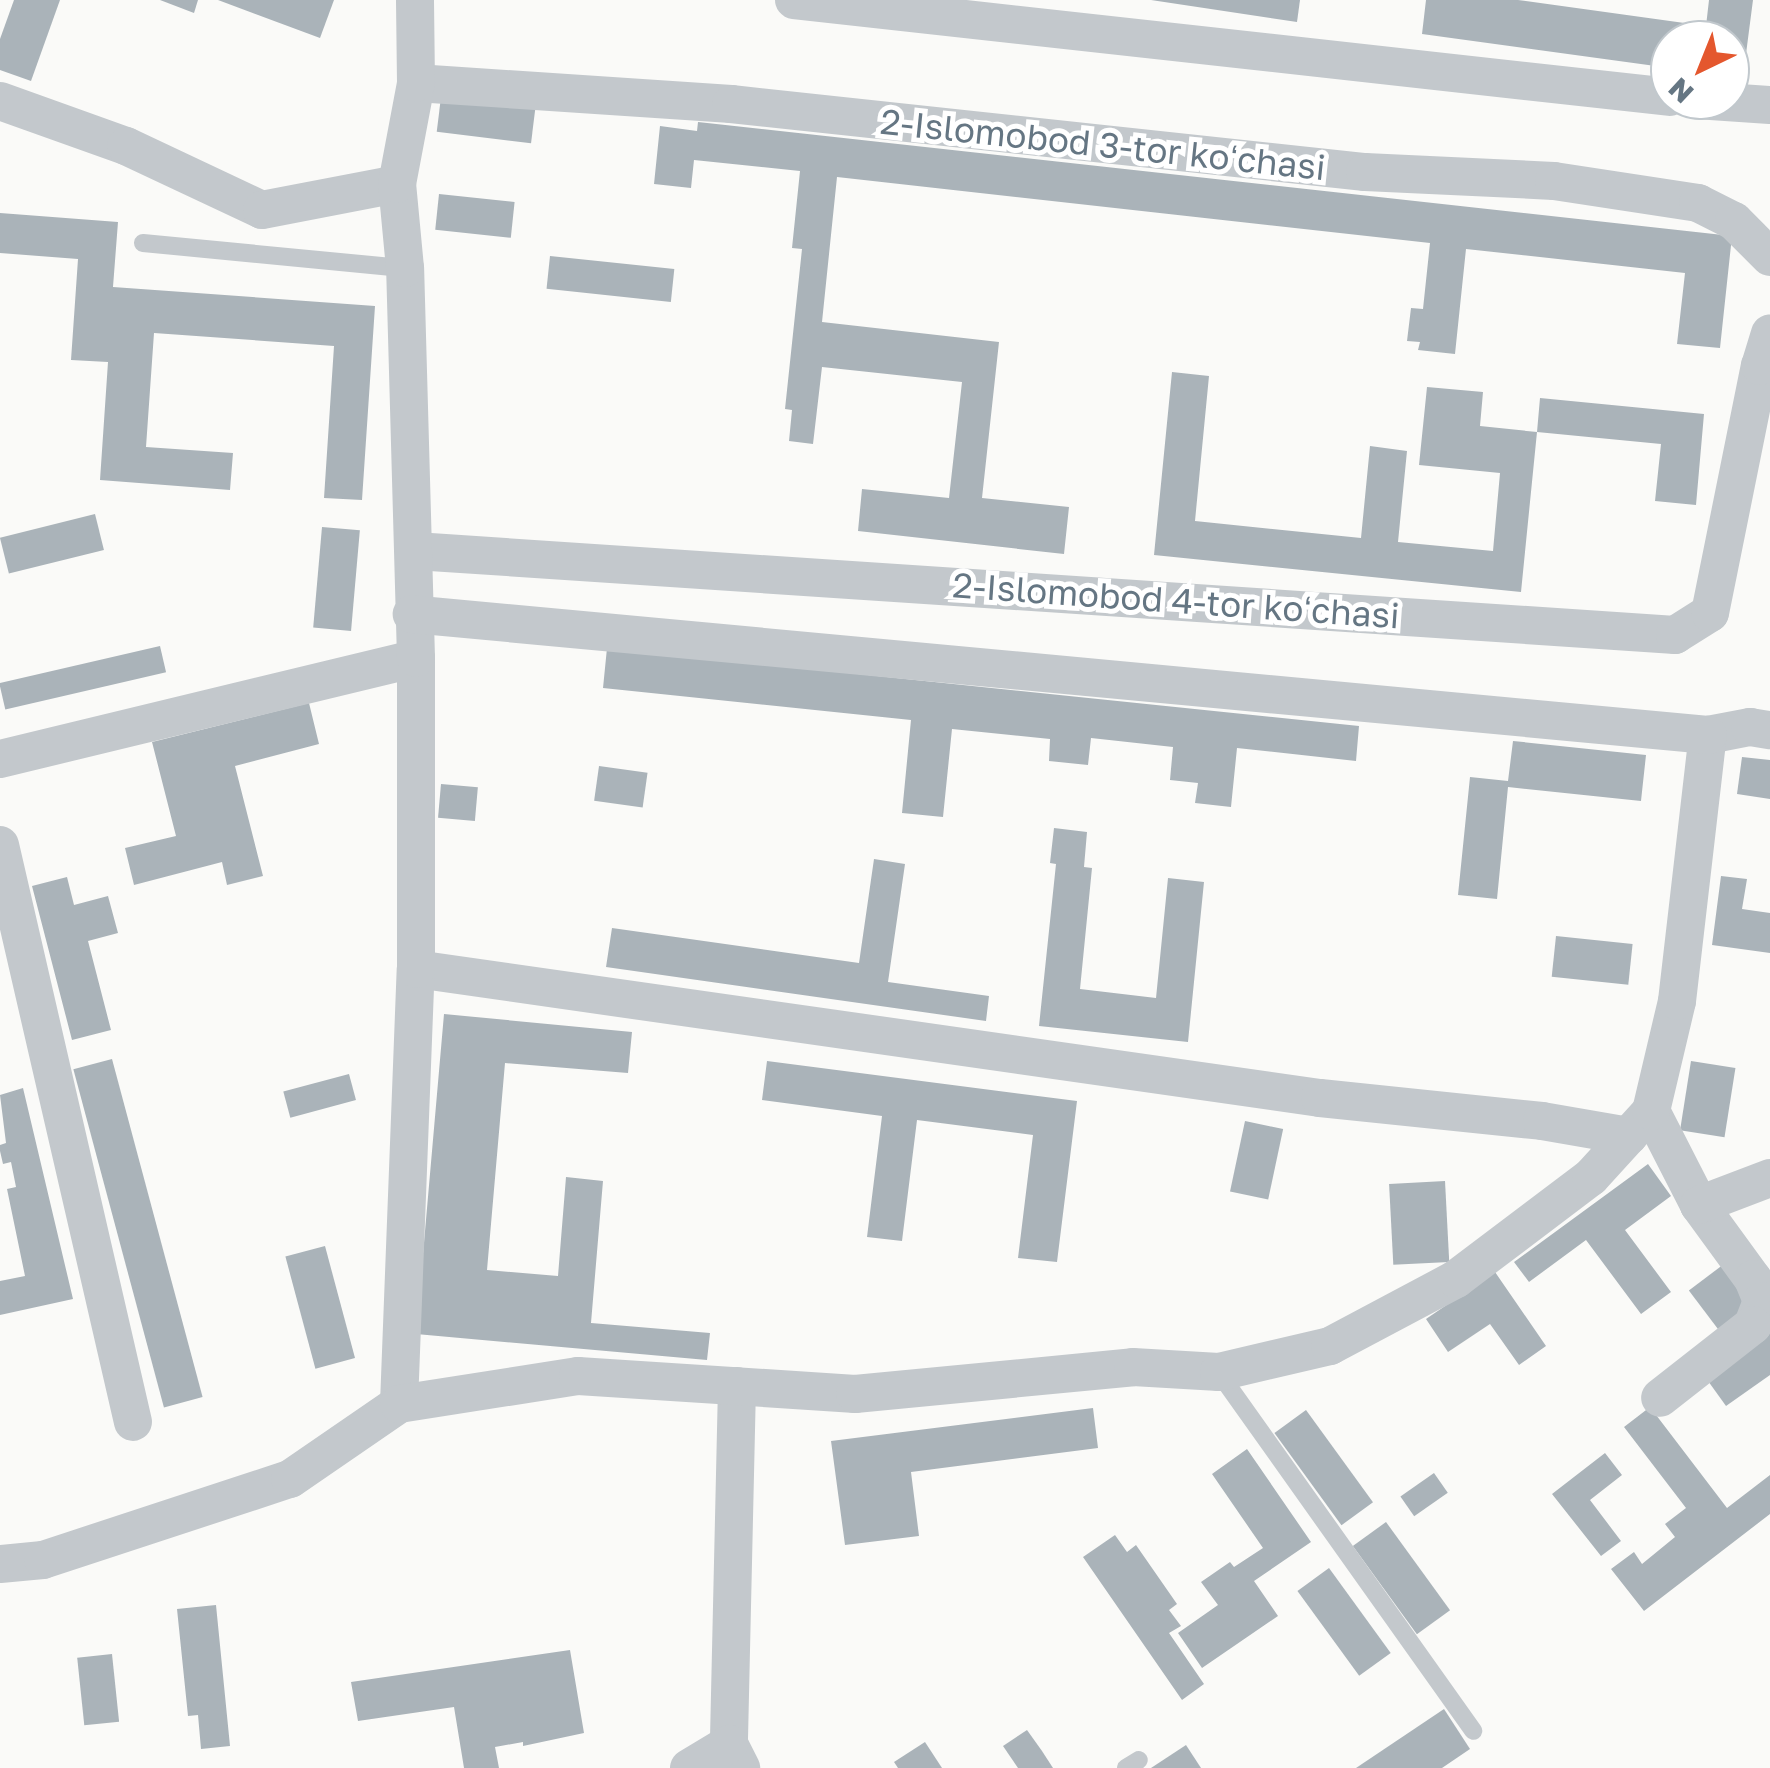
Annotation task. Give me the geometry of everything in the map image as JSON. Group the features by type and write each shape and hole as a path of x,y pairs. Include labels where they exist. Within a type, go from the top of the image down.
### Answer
{"street":[{"path":"399,1404 416,968 416,658 405,268 398,184 416,83 414,0"},
{"path":"794,0 1650,95"},
{"name":"2-Islomobod 3-tor koʻchasi","path":"416,83 731,104 1365,172 1554,181 1698,203 1734,221 1770,257"},
{"path":"0,101 126,146 262,210 398,184"},
{"name":"2-Islomobod 4-tor koʻchasi","path":"415,551 1675,635 1710,612 1760,366 1770,334"},
{"path":"412,614 1708,735 1750,726 1770,730"},
{"path":"0,759 416,658"},
{"path":"0,1564 42,1560 290,1479 399,1404 578,1376 855,1394 1133,1367 1219,1372 1330,1346 1456,1279 1591,1176 1647,1110 1677,1001 1708,735"},
{"path":"0,844 133,1422"},
{"path":"416,968 1320,1098 1542,1121 1647,1110"},
{"path":"1647,1110 1698,1205 1753,1279 1762,1302 1754,1326 1660,1398"},
{"path":"1698,1205 1770,1178"},
{"path":"689,1768 735,1756 738,1386"}],"lane":[{"path":"143,243 405,268"},
{"path":"1219,1372 1473,1731"}],"building":[{"path":"14,0 60,0 31,81 0,70 0,39"},
{"path":"160,0 198,0 194,13"},
{"path":"218,0 334,0 320,38"},
{"path":"1151,0 1300,0 1297,22"},
{"path":"1426,0 1518,0 1663,20 1650,20 1650,65 1422,34"},
{"path":"1709,0 1753,0 1750,23 1750,20 1707,20"},
{"path":"441,97 535,109 531,143 437,132"},
{"path":"698,122 1732,236 1720,348 1677,344 1685,273 1466,249 1455,354 1418,350 1420,342 1407,341 1411,308 1423,309 1430,243 837,177 822,322 999,342 982,498 1069,507 1064,554 858,531 862,489 949,498 962,382 822,367 813,444 789,441 792,410 785,409 802,249 792,248 800,171 694,160 691,188 654,184 660,126 697,131"},
{"path":"439,194 515,202 511,238 435,230"},
{"path":"0,213 118,222 113,287 375,306 362,500 324,498 334,346 154,333 146,447 233,453 230,490 100,480 108,362 71,360 78,259 0,253"},
{"path":"550,256 674,269 671,302 547,289"},
{"path":"1172,372 1209,376 1195,521 1361,538 1370,446 1407,451 1398,542 1493,551 1500,473 1419,465 1427,387 1483,392 1480,426 1537,432 1521,592 1154,555"},
{"path":"1540,398 1704,414 1696,505 1655,501 1661,444 1537,432"},
{"path":"95,514 104,550 9,574 0,538"},
{"path":"322,527 360,530 351,631 313,628"},
{"path":"160,646 166,672 5,709 0,683"},
{"path":"607,648 1359,726 1356,761 1237,748 1231,807 1195,803 1198,783 1170,780 1173,747 1091,738 1088,765 1049,761 1050,739 952,729 943,817 902,813 911,720 603,688"},
{"path":"309,703 319,744 235,766 263,876 227,885 222,862 134,885 125,848 176,836 152,742"},
{"path":"1513,741 1646,755 1641,801 1508,787 1497,899 1458,895 1470,777 1508,781"},
{"path":"1742,757 1770,760 1770,799 1737,794"},
{"path":"599,766 648,773 643,807 594,801"},
{"path":"441,784 478,787 475,821 438,818"},
{"path":"1054,828 1087,832 1084,867 1092,868 1080,989 1156,998 1168,878 1204,882 1188,1042 1039,1026 1056,864 1050,863"},
{"path":"874,859 905,864 888,982 989,996 986,1021 606,967 612,928 859,963"},
{"path":"1721,876 1747,879 1742,909 1770,913 1770,953 1712,945"},
{"path":"67,877 74,905 108,896 118,933 88,941 111,1030 72,1040 32,886"},
{"path":"1556,936 1633,944 1628,985 1552,977"},
{"path":"444,1014 632,1032 628,1073 505,1063 487,1270 558,1276 566,1177 603,1181 591,1323 710,1333 707,1360 416,1334"},
{"path":"112,1059 203,1397 164,1407 73,1069"},
{"path":"767,1061 1077,1101 1057,1262 1018,1258 1033,1135 917,1120 902,1241 867,1237 882,1116 762,1100"},
{"path":"1691,1061 1735,1068 1724,1137 1680,1130"},
{"path":"349,1074 356,1100 290,1118 283,1092"},
{"path":"23,1088 73,1299 0,1315 0,1281 25,1276 7,1189 16,1187 11,1162 3,1164 0,1151 0,1145 6,1143 0,1095"},
{"path":"1245,1121 1283,1129 1268,1200 1230,1191"},
{"path":"1648,1164 1671,1196 1625,1230 1671,1292 1641,1314 1586,1240 1529,1282 1514,1262"},
{"path":"1445,1181 1449,1262 1393,1265 1389,1184"},
{"path":"325,1246 355,1358 315,1369 285,1257"},
{"path":"1724,1264 1756,1307 1721,1334 1689,1290"},
{"path":"1495,1272 1546,1346 1519,1365 1490,1324 1448,1352 1426,1319"},
{"path":"1770,1326 1770,1375 1726,1406 1703,1374"},
{"path":"1650,1407 1727,1508 1770,1475 1770,1514 1644,1611 1611,1569 1634,1552 1642,1564 1675,1537 1665,1524 1686,1508 1624,1427"},
{"path":"1093,1408 1098,1448 911,1472 919,1536 845,1545 831,1441"},
{"path":"1306,1410 1373,1502 1341,1525 1274,1433"},
{"path":"1247,1449 1311,1542 1254,1581 1278,1616 1202,1668 1178,1633 1218,1605 1201,1582 1230,1562 1234,1567 1263,1548 1212,1474"},
{"path":"1605,1453 1622,1475 1590,1500 1621,1541 1601,1556 1552,1494"},
{"path":"1434,1473 1448,1493 1414,1516 1400,1497"},
{"path":"1386,1522 1450,1610 1417,1634 1353,1546"},
{"path":"1115,1535 1127,1552 1136,1545 1177,1604 1169,1610 1181,1626 1169,1633 1204,1684 1182,1700 1083,1557"},
{"path":"1329,1568 1391,1653 1359,1676 1297,1591"},
{"path":"216,1605 230,1746 201,1749 198,1715 188,1716 177,1609"},
{"path":"570,1650 584,1733 523,1746 523,1742 495,1747 499,1768 464,1768 454,1707 358,1721 351,1682"},
{"path":"112,1654 119,1722 84,1725 77,1658"},
{"path":"1444,1709 1470,1749 1442,1768 1356,1768"},
{"path":"1027,1730 1053,1768 1018,1768 1003,1746"},
{"path":"925,1742 942,1768 898,1768 894,1762"},
{"path":"1186,1745 1201,1768 1151,1768"}]}
